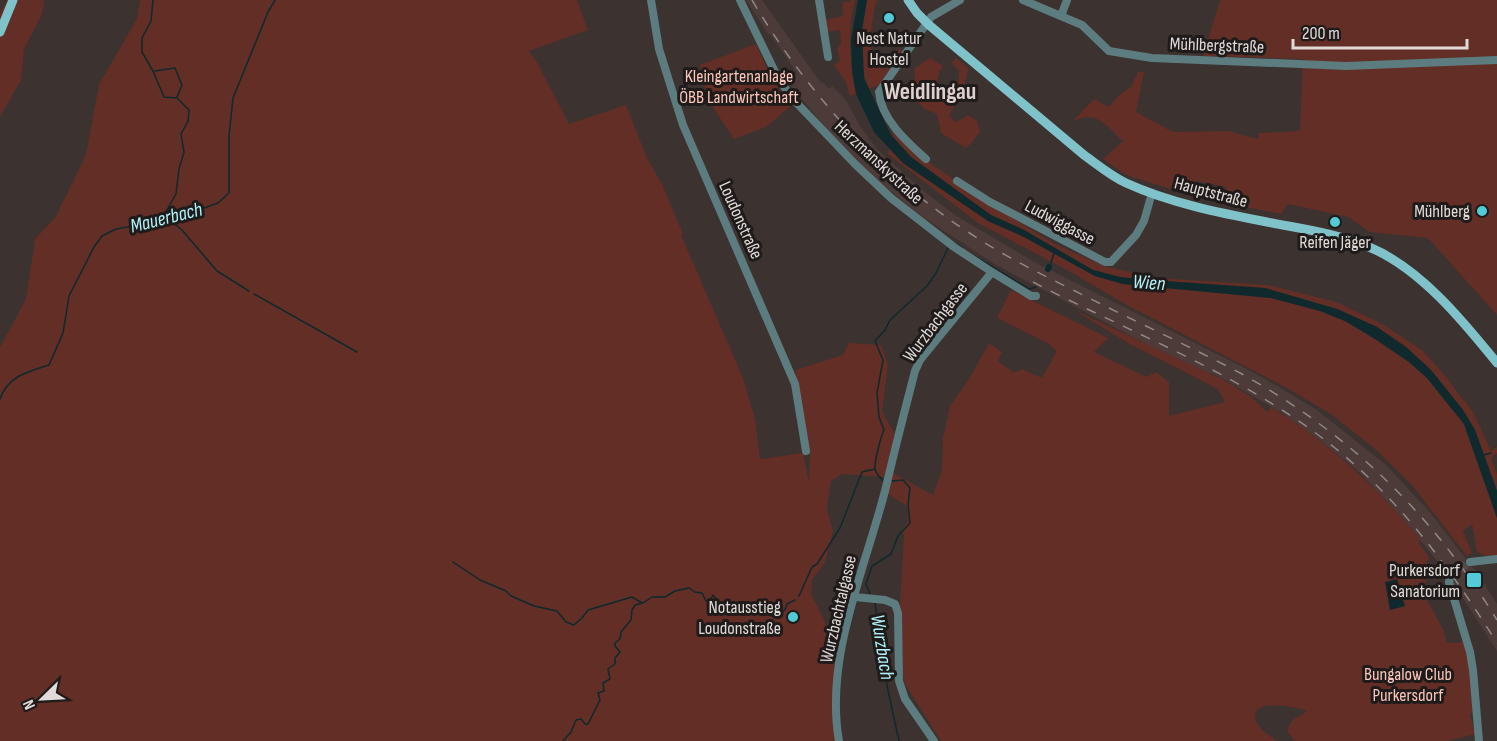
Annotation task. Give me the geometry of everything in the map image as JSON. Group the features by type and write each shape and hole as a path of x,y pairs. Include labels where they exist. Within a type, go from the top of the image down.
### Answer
{"main road":[{"path":"0,32 13,0"},
{"name":"Hauptstraße","path":"908,0 926,23 1084,155 1122,180 1152,193 1227,214 1340,236 1371,248 1401,265 1434,293 1477,338 1497,363"}],"street":[{"name":"Loudonstraße","path":"651,0 659,49 683,125 795,384 806,451"},
{"name":"Herzmanskystraße","path":"740,0 776,74 796,103 877,185 954,246"},
{"path":"819,0 828,57"},
{"path":"926,159 909,144 884,109 879,92 933,15 960,0"},
{"name":"Mühlbergstraße","path":"1023,0 1082,25 1109,51 1152,58 1346,66 1497,60"},
{"path":"1061,16 1067,0"},
{"name":"Ludwiggasse","path":"957,181 990,202 1105,262 1111,262 1136,235 1144,221 1152,193"},
{"name":"Wurzbachgasse","path":"886,487 915,371 920,360 992,272 954,246"},
{"path":"992,272 1032,296 1036,296"},
{"name":"Wurzbachtalgasse","path":"839,741 837,681 847,628 859,598 886,487"},
{"path":"1470,562 1497,559"},
{"path":"1450,576 1449,582 1470,652 1479,738"},
{"path":"859,598 885,600 895,604 898,613 899,681 905,699 934,741"}],"shaded area":[{"path":"746,0 762,0 821,83 829,89 832,86 846,100 860,126 877,149 921,189 955,215 1038,264 1279,387 1317,410 1385,464 1429,511 1466,559 1468,565 1470,564 1476,571 1497,604 1497,651 1446,572 1404,520 1358,471 1322,442 1282,413 1225,380 1211,373 1204,373 1167,355 996,265 924,218 886,188 834,138 787,81 797,73"}],"green space":[{"path":"7,0 44,0 42,14 24,49 21,80 0,117 0,13"},
{"path":"140,0 577,0 588,30 529,51 569,124 626,105 647,158 662,184 683,234 681,235 743,378 755,419 760,459 803,453 809,482 810,452 795,370 843,355 849,343 881,345 888,365 882,412 895,434 884,477 842,474 831,481 827,509 833,531 825,562 812,580 811,594 824,619 835,656 832,714 838,741 0,741 0,347 26,299 35,239 55,218 86,155 99,84 137,19"},
{"path":"855,0 852,11 850,47 856,94 850,96 846,82 834,65 840,60 837,49 841,44 840,30 827,32 826,20 843,16 844,1 850,2"},
{"path":"867,0 878,0 875,5 871,32 871,49 878,64 885,70 900,48 903,51 879,85 869,89 865,79 862,56 862,33"},
{"path":"1220,0 1497,0 1497,315 1428,238 1370,232 1348,217 1288,204 1281,214 1225,203 1227,187 1197,181 1177,191 1126,175 1103,159 1123,141 1095,118 1089,117 1073,121 1094,99 1109,107 1118,96 1131,87 1138,72 1144,72 1136,112 1173,132 1229,131 1258,139 1259,133 1300,131 1303,59 1203,56"},
{"name":"Kleingartenanlage ÖBB Landwirtschaft","path":"756,44 772,79 792,105 766,127 734,139 707,98 700,65"},
{"path":"930,58 943,66 938,78 939,91 949,91 958,84 959,71 952,63 956,58 969,69 964,95 955,97 949,116 956,122 968,115 977,121 980,131 966,148 941,133 937,114 925,109 909,94 915,78 914,69"},
{"path":"892,129 914,152 982,199 1053,243 1104,266 1157,278 1268,285 1337,302 1384,325 1423,351 1473,412 1491,451 1497,447 1497,453 1491,458 1497,475 1497,491 1475,430 1463,410 1431,370 1377,327 1337,309 1265,288 1120,277 1093,270 1024,230 991,215 962,195 911,157 893,137"},
{"path":"889,149 903,163 988,221 1024,237 1095,276 1123,284 1271,298 1320,311 1345,321 1376,339 1427,378 1464,424 1497,518 1497,557 1492,558 1477,552 1472,524 1463,531 1472,553 1467,556 1412,485 1374,448 1331,414 1287,388 1127,305 978,223 888,154"},
{"name":"Bungalow Club Purkersdorf","path":"1011,290 1108,338 1094,352 1147,377 1156,372 1169,382 1169,416 1225,402 1218,389 1128,343 1074,310 1224,380 1251,397 1268,412 1271,407 1312,434 1368,482 1418,536 1420,540 1418,542 1430,558 1427,561 1425,596 1444,631 1447,643 1463,642 1469,666 1473,713 1470,714 1475,734 1447,741 1295,741 1288,732 1288,728 1294,719 1307,711 1266,706 1259,709 1256,721 1277,741 941,741 905,684 902,672 900,606 904,535 902,531 908,521 907,506 888,494 893,473 933,495 942,470 943,437 950,406 969,379 989,343 1002,352 998,361 1014,373 1022,369 1042,378 1057,351 1049,344 997,318"}],"water":[{"name":"Wien","path":"858,0 867,0 862,30 864,78 891,135 911,157 991,215 1024,230 1093,270 1120,277 1265,288 1337,309 1377,327 1406,347 1431,370 1463,410 1475,430 1497,491 1497,518 1464,424 1427,378 1409,362 1345,321 1320,311 1271,298 1123,284 1095,276 1024,237 988,221 903,163 874,132 856,94 852,71 851,40"},
{"path":"1397,579 1405,606 1390,610 1385,582"}],"waterway":[{"path":"153,0 151,21 142,38 142,52 164,97 177,98 189,110 188,121 181,134 184,152 176,194 160,222"},
{"name":"Mauerbach","path":"0,399 13,380 49,365 63,333 69,296 102,236 116,229 170,220 218,203 229,193 229,136 233,98 275,0"},
{"path":"155,71 175,68 182,85 177,97"},
{"path":"170,220 182,230 217,271 249,291"},
{"name":"Wurzbach","path":"954,243 962,248"},
{"name":"Wurzbach","path":"884,481 875,469 884,430 879,417 877,393 883,360 875,341 890,320 927,286 948,248"},
{"name":"Wurzbach","path":"1051,263 1054,253"},
{"name":"Wurzbach","path":"974,256 1029,289 1036,287"},
{"path":"254,294 357,352"},
{"path":"1483,455 1491,453"},
{"path":"799,596 812,567 817,564 840,528 862,472 875,469"},
{"name":"Wurzbach","path":"870,594 866,584 872,566 891,554 898,536 910,523 908,505 910,488 903,480 892,481"},
{"path":"453,562 480,580 506,591 511,596 534,606 557,611 566,622 574,625 588,610 632,597 642,603"},
{"path":"563,741 571,732 576,720 581,719 588,724 600,700 598,693 604,691 603,683 610,679 608,669 615,664 615,658 620,652 615,643 620,639 621,632 631,620 635,605 652,597 665,597 675,591 689,588 702,593 706,601 710,601 713,595 716,599 715,607 723,608 728,603 772,616 785,610 787,604 795,600"},
{"name":"Wurzbach","path":"875,603 886,681 899,741"}],"tunnel":[{"path":"1450,576 1470,562"}],"railway":[{"path":"752,0 773,34 821,99 876,158 906,186 938,211 996,250 1242,374 1319,423 1386,480 1416,512 1445,545 1497,620"},
{"path":"1033,282 1227,378 1301,422 1335,448 1404,514 1444,564 1497,643"}],"place":[{"name":"Nest Natur Hostel","path":"889,18"},
{"name":"Mühlberg","path":"1482,211"},
{"name":"Reifen Jäger","path":"1335,222"},
{"name":"Purkersdorf Sanatorium","path":"1474,580"},
{"name":"Notausstieg Loudonstraße","path":"793,617"}],"district":[{"name":"Weidlingau","path":"930,91"}]}
